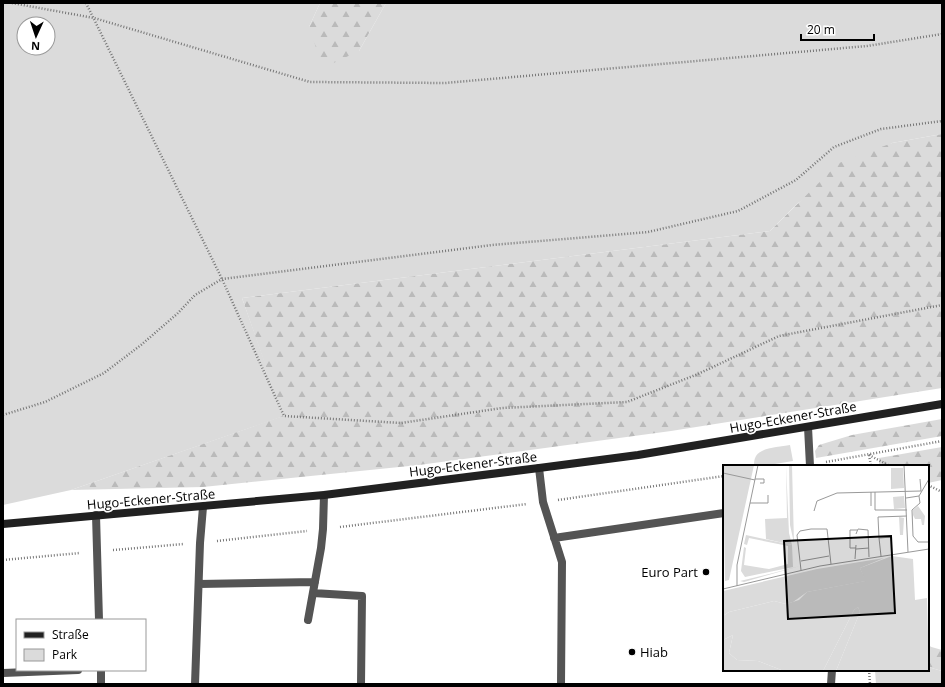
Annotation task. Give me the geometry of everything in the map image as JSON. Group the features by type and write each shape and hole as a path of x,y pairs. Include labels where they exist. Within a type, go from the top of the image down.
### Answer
{"main road":[{"name":"Hugo-Eckener-Straße","path":"3,524 324,495 539,468 638,454 942,404"}],"lane":[{"path":"808,427 810,465"},
{"path":"539,468 543,502 562,562 561,684"},
{"path":"308,620 323,529 324,495"},
{"path":"195,684 200,542 203,507"},
{"path":"554,538 723,513"},
{"path":"96,515 99,619"},
{"path":"199,584 314,582"},
{"path":"313,593 362,596 361,684"},
{"path":"3,674 59,671"},
{"path":"101,671 101,684"},
{"path":"831,684 832,671"}],"path":[{"path":"12,3 94,18 310,82 445,83 867,46 942,34"},
{"path":"86,3 222,279 284,416 401,423 502,408 627,402 698,374 779,336 942,305"},
{"path":"3,414 45,402 104,373 141,345 177,314 195,295 222,279 492,245 648,232 738,211 796,180 834,147 881,129 942,121"},
{"path":"810,465 942,441"},
{"path":"869,455 871,465"},
{"path":"869,455 888,465"},
{"path":"3,560 323,529 543,502 723,476"},
{"path":"929,486 942,492"},
{"path":"869,671 870,684"}],"green space":[{"path":"3,3 320,3 309,27 359,51 386,3 942,3 942,134 892,143 798,203 770,231 242,298 284,416 71,490 3,505"},
{"path":"320,3 386,3 359,51 323,68 309,27"},
{"path":"942,134 942,388 671,431 419,465 203,487 71,490 283,416 242,298 770,231 839,163 892,143"},
{"path":"942,419 942,436 816,458 815,451 819,445 852,435"},
{"path":"790,445 793,461 769,465 754,465 755,457 759,453 772,448"},
{"path":"942,447 942,480 929,483 929,465 879,465 879,458"},
{"path":"929,646 942,650 942,671 929,667"},
{"path":"929,667 942,671 942,684 876,684 875,671 929,671"}],"place":[{"name":"Euro Part","path":"706,572"},
{"name":"Hiab","path":"632,652"}]}
